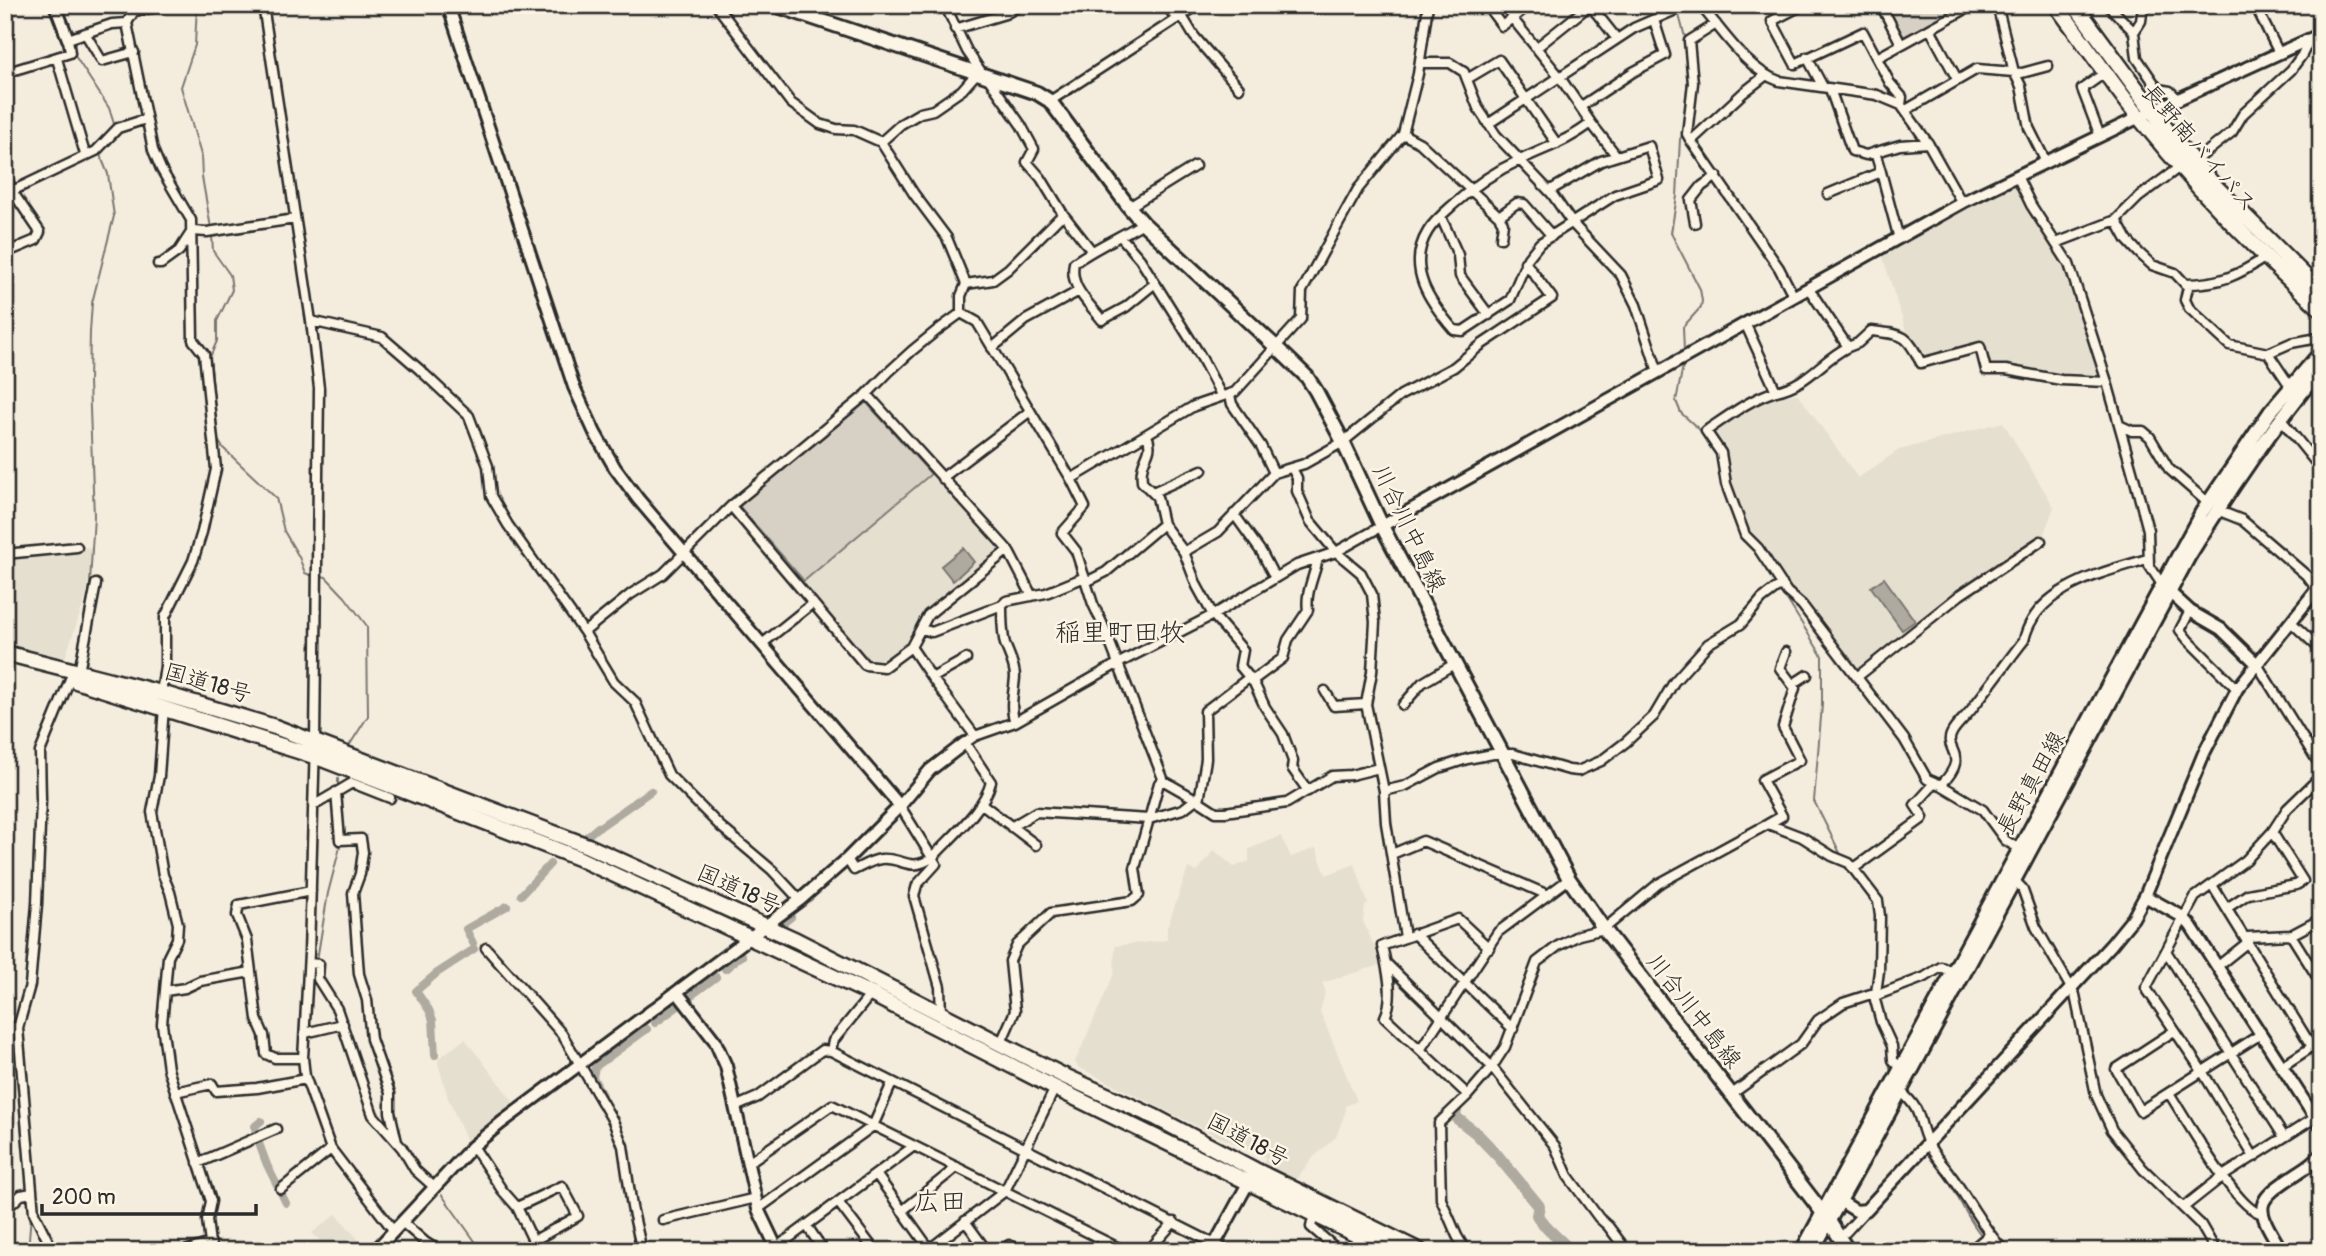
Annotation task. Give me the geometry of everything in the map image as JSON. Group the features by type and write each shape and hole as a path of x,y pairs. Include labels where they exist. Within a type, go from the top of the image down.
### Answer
{"highway":[{"name":"長野南バイパス","path":"2056,5 2106,72 2146,114 2266,257 2321,309"},
{"name":"長野南バイパス","path":"2075,5 2146,114"},
{"name":"長野南バイパス","path":"2188,164 2321,292"},
{"name":"国道18号","path":"5,653 314,748 588,846 796,940 1000,1045 1155,1117 1314,1214 1389,1251"},
{"name":"国道18号","path":"5,663 74,676"},
{"name":"国道18号","path":"314,748 578,858 871,994 1055,1088 1420,1251"}],"main road":[{"name":"川合川中島線","path":"775,5 1037,93 1050,101 1143,223 1307,377 1343,442 1382,526 1454,664 1569,879 1848,1251"},
{"name":"長野真田線","path":"1812,1251 1825,1217 1952,972 2166,588 2213,506 2290,386 2321,352"},
{"name":"長野真田線","path":"2213,506 2321,369"},
{"name":"長野真田線","path":"1802,1251 1825,1217 1840,1201 2014,880 2166,588"}],"street":[{"path":"5,73 70,53 68,39 55,5"},
{"path":"168,5 134,11 127,23 146,119 161,169 185,207 192,231 193,340 204,354 216,470 193,561 165,617 160,765 152,812 163,875 178,923 177,939 168,957 162,1024 168,1069 211,1201 207,1220 211,1247 186,1251"},
{"path":"263,5 319,388 311,891 303,1058 306,1079 331,1149 398,1226 439,1251"},
{"path":"448,5 485,124 574,387 595,433 615,468 684,555 900,806 936,864 917,885 914,896 940,987 941,1015"},
{"path":"716,5 791,103 820,124 868,134 881,142 914,194 947,237 966,284 961,296 961,313"},
{"path":"945,5 955,29 983,76 1021,125 1034,149 1027,162 1091,250"},
{"path":"955,29 1005,14 1021,5"},
{"path":"1166,5 1239,88"},
{"path":"1050,101 1198,5"},
{"path":"1070,479 1194,406 1226,395 1301,319 1302,291 1358,190 1406,135 1428,5"},
{"path":"1490,5 1490,11 1502,26 1529,5"},
{"path":"1536,48 1592,8 1607,5"},
{"path":"1488,124 1634,28 1687,5"},
{"path":"1700,5 1737,49 1765,76 1779,81 1877,96 1903,107"},
{"path":"1803,5 1772,20 1795,64 1863,32 1890,83 1902,97 1903,107 1928,143 1962,203"},
{"path":"1881,5 1901,44"},
{"path":"1877,58 1973,5"},
{"path":"1997,5 2014,72 2021,86 2029,128 2046,162"},
{"path":"2108,5 2134,32 2137,58 2158,89 2170,91 2179,100"},
{"path":"2134,32 2141,21 2143,5"},
{"path":"2255,5 2279,53"},
{"path":"1592,8 1617,39"},
{"path":"1512,18 1559,76 1616,155"},
{"path":"1580,107 1633,72 1665,55 1654,20"},
{"path":"68,39 112,24 127,23"},
{"path":"1716,24 1689,41 1693,83 1687,134 1779,268 1794,296"},
{"path":"1930,29 1957,79"},
{"path":"85,33 102,61 134,52"},
{"path":"375,1251 473,1146 800,900 847,859 900,806 930,770 970,739 1016,722 1117,664 1213,615 1297,565 1336,552 1962,203 2146,114 2321,34"},
{"path":"2056,243 2116,220 2139,197 2232,132 2243,114 2291,70 2309,40"},
{"path":"1807,57 1826,88 1852,151 1866,155 1910,144 1928,143"},
{"path":"57,59 85,154"},
{"path":"1467,79 1499,60 1557,144"},
{"path":"1420,63 1450,63 1464,72 1473,98 1488,124 1549,191 1572,223 1621,275 1636,305 1658,372"},
{"path":"1903,107 1977,69 2022,73 2048,66"},
{"path":"2100,136 2082,89 2106,72"},
{"path":"881,142 901,124 920,113 933,110 983,76"},
{"path":"1691,141 1765,76"},
{"path":"12,191 101,148 118,128 146,119"},
{"path":"1549,191 1616,155 1649,146 1659,180 1615,195 1534,249 1525,262 1510,300 1463,331 1454,330 1424,291 1418,266 1429,229 1470,190 1492,174 1576,136 1591,123"},
{"path":"1406,135 1420,143 1499,216 1503,223 1501,238"},
{"path":"1875,152 1899,239"},
{"path":"1129,207 1195,166"},
{"path":"1828,194 1881,172"},
{"path":"5,173 12,191 40,232 36,240 5,253"},
{"path":"1695,223 1691,200 1702,186 1717,176"},
{"path":"2017,176 2031,205 2069,264 2120,426 2148,530 2147,559 2152,571 2190,611 2221,629 2257,664 2318,756 2321,767"},
{"path":"1499,216 1517,204 1524,204 1552,236"},
{"path":"966,284 993,280 1008,269 1063,214"},
{"path":"1441,217 1458,255 1460,276 1489,315"},
{"path":"192,231 206,232 295,219"},
{"path":"2116,220 2127,240 2152,265 2175,273 2188,286 2185,300 2189,308 2229,345 2269,353 2304,339 2318,338 2320,341"},
{"path":"1143,223 1121,237 1091,250 1074,263 1072,274 1079,291 1102,320 1126,307 1154,284"},
{"path":"158,264 179,251 192,231"},
{"path":"1121,237 1140,259 1261,446 1274,472"},
{"path":"2185,284 2220,282 2243,272 2266,257"},
{"path":"1184,552 1218,532 1274,472 1315,458 1343,442 1401,396 1454,367 1481,345 1552,298 1525,262"},
{"path":"1809,289 1848,347"},
{"path":"992,348 1026,320 1079,291"},
{"path":"584,632 631,594 663,574 731,506 867,394 892,367 929,335 961,313"},
{"path":"961,313 977,323 1085,507 1062,533 1076,551 1093,604 1164,781 1216,812 1226,812 1287,803 1332,776 1379,768"},
{"path":"311,321 382,337 469,416 488,466 491,496 508,525 584,632 614,682 635,702 669,775 721,827 772,870 800,900"},
{"path":"1745,323 1776,391"},
{"path":"2019,849 2005,840 1983,810 1927,779 1904,739 1782,584 1758,548 1745,535 1726,484 1721,453 1706,431 1764,395 1794,387 1838,353 1858,344 1871,331 1902,335 1910,342 1921,363 1980,347 1986,370 2006,370 2061,380 2107,382"},
{"path":"2269,353 2290,386"},
{"path":"867,394 1007,550 1032,596"},
{"path":"942,478 1029,412"},
{"path":"2280,418 2321,469"},
{"path":"1846,1232 2072,988 2133,918 2145,896 2204,752 2237,689 2319,587 2242,520 2213,506 2169,469 2150,437 2143,431 2132,431 2120,426"},
{"path":"1147,435 1149,454 1142,468 1142,482 1157,496 1163,524 1184,552 1196,586 1213,615 1243,650 1240,666 1251,679 1283,734 1296,775 1308,791"},
{"path":"1292,468 1297,478 1297,491 1310,521 1336,552 1361,573 1372,594 1376,610 1372,672 1366,704 1384,791 1386,823 1410,935 1513,1029"},
{"path":"1153,492 1202,470"},
{"path":"731,506 865,665 884,667 911,647 928,615 1007,550"},
{"path":"1234,514 1262,553 1275,578"},
{"path":"922,629 932,632 1002,605 1006,601 1046,593 1106,572 1163,524"},
{"path":"1857,677 1960,595 2040,541"},
{"path":"5,554 76,547"},
{"path":"1011,827 1036,811 1149,819 1183,809 1198,800 1206,759 1205,711 1283,658 1288,640 1308,610 1306,597 1314,580 1318,558"},
{"path":"1853,869 1922,819 1915,805 1956,766 1957,760 1950,743 1952,732 2024,640 2028,625 2035,615 2052,599 2075,584 2147,559"},
{"path":"53,1251 34,1213 18,1028 30,985 37,904 41,839 40,752 74,676 96,584"},
{"path":"1384,791 1405,786 1439,768 1467,759 1503,754 1513,754 1578,771 1601,761 1654,716 1674,682 1708,644 1741,624 1762,598 1782,584"},
{"path":"762,645 813,603"},
{"path":"1002,605 1004,642 1015,677 1012,694 1013,716 1016,722"},
{"path":"2190,611 2180,630 2237,689"},
{"path":"2291,622 2321,650"},
{"path":"847,859 854,870 877,859 889,859 911,866 923,863 932,858 982,804 990,782 970,739 911,647"},
{"path":"1466,1251 1441,1199 1439,1123 1468,1095 1505,1047 1537,962 1558,946 1579,936 1604,929 1658,884 1782,816 1762,780 1801,760 1783,727 1795,693 1793,684 1780,668 1786,652"},
{"path":"932,678 966,659"},
{"path":"1403,705 1422,683 1454,664"},
{"path":"1793,684 1807,675"},
{"path":"1325,691 1334,706 1366,704"},
{"path":"2254,1157 2202,1071 2146,988 2195,897 2246,860 2272,832 2287,809 2321,776"},
{"path":"1000,1045 1016,1011 1010,961 1017,945 1051,913 1132,901 1139,895 1135,868 1159,783 1164,781"},
{"path":"313,806 352,783 390,798"},
{"path":"336,792 340,840 361,839 363,852 354,893 355,942 372,1039 390,1093 390,1112 397,1142"},
{"path":"982,804 1036,845"},
{"path":"1768,824 1802,837 1832,856 1849,863 1878,901 1879,971 1876,994 1881,1022 1892,1046 1893,1059 1901,1068"},
{"path":"2227,908 2248,894 2296,885 2303,881 2272,832"},
{"path":"1392,854 1423,841 1548,895"},
{"path":"1420,1050 1499,932 1569,879"},
{"path":"2014,880 2022,888 2036,928 2072,988 2095,1095 2112,1130 2143,1169 2201,1225 2216,1251"},
{"path":"2212,885 2312,1047"},
{"path":"303,1058 275,1058 266,1054 264,1035 257,1020 247,940 237,915 239,905 311,891"},
{"path":"2145,896 2183,917 2218,966 2281,1067 2319,1119 2284,1137 2223,1176 2184,1207"},
{"path":"1468,1095 1385,1017 1390,995 1381,946 1458,919 1489,948"},
{"path":"2218,966 2247,940 2291,935 2321,919"},
{"path":"2291,935 2321,983"},
{"path":"486,948 548,1016 580,1064 620,1136 642,1251"},
{"path":"2166,951 2284,1137"},
{"path":"309,963 319,964 318,979 337,1009 373,1115 397,1142 415,1170 434,1187"},
{"path":"1386,963 1492,1067 1555,1146 1568,1176 1627,1251"},
{"path":"1732,1094 1801,1044 1818,1020 1843,1003 1925,977 1941,967 1952,972"},
{"path":"165,991 184,988 200,981 251,972"},
{"path":"677,992 715,1041 726,1066 757,1204 778,1249 914,1146"},
{"path":"831,1051 833,1041 871,994"},
{"path":"305,1033 343,1024"},
{"path":"5,1027 18,1028"},
{"path":"2174,1031 2116,1069 2140,1111 2261,1034"},
{"path":"2281,1067 2321,1041"},
{"path":"735,1107 758,1097 822,1050 831,1051 1174,1222 1213,1247 1229,1251"},
{"path":"175,1092 212,1084 216,1091 257,1088 306,1079"},
{"path":"663,1220 757,1204 873,1126 892,1083"},
{"path":"876,1174 929,1250 1004,1191 1055,1088"},
{"path":"1900,1091 1909,1098 1919,1114 1927,1142 1985,1237 2004,1251"},
{"path":"2169,1093 2244,1205 2255,1213 2261,1213"},
{"path":"748,1163 832,1105 1125,1251"},
{"path":"198,1163 276,1129"},
{"path":"473,1146 502,1190 517,1207 538,1251"},
{"path":"281,1189 331,1149"},
{"path":"2282,1251 2261,1213 2262,1203 2267,1195 2321,1154"},
{"path":"902,1211 957,1167"},
{"path":"1213,1247 1251,1176"},
{"path":"517,1207 562,1186 578,1216 534,1241"},
{"path":"5,1210 21,1195 32,1193"},
{"path":"1840,1201 1856,1211 1866,1210"},
{"path":"838,1202 875,1251"},
{"path":"1314,1214 1311,1227 1339,1251"},
{"path":"965,1221 987,1251"},
{"path":"1148,1251 1174,1222"},
{"path":"807,1226 824,1251"},
{"path":"1970,1251 1985,1237"},
{"path":"1324,1251 1331,1244"},
{"path":"1001,1251 1009,1245 1023,1251"}],"shaded area":[{"path":"1883,5 1968,5 1904,40"},
{"path":"2016,182 2060,256 2102,376 2061,377 2005,364 1991,366 1981,343 1924,358 1918,345 1907,334 1882,255"},
{"path":"1798,394 1858,478 1899,450 2003,422 2054,507 2043,536 1990,571 1858,672 1787,586 1767,554 1749,534 1740,518 1712,433 1766,397"},
{"path":"867,399 1003,549 924,613 908,645 881,663 868,663 736,507"},
{"path":"866,402 931,474 804,581 739,506"},
{"path":"92,547 87,593 65,658 5,643 5,556"},
{"path":"963,548 974,562 953,581 941,566"},
{"path":"1884,578 1915,621 1902,630 1871,587"},
{"path":"1281,836 1291,857 1316,848 1326,875 1355,864 1368,904 1365,906 1363,921 1379,963 1377,966 1322,983 1325,989 1320,1011 1357,1101 1345,1106 1336,1137 1314,1157 1295,1181 1262,1165 1266,1158 1249,1148 1221,1138 1078,1067 1075,1062 1114,974 1115,946 1167,940 1167,928 1188,868 1197,872 1214,850 1234,867 1249,861 1249,849"},
{"path":"465,1039 516,1105 467,1142 448,1098 438,1063 439,1058"},
{"path":"336,1214 366,1248 363,1251 330,1251 312,1233"}],"waterway":[{"path":"197,5 195,45 181,87 201,155 211,228"},
{"path":"1426,54 1432,5"},
{"path":"1679,15 1686,41"},
{"path":"75,56 109,108 115,127"},
{"path":"1685,121 1688,71"},
{"path":"1407,132 1421,80"},
{"path":"1683,134 1680,139 1677,196 1671,233 1700,289 1702,301 1701,307 1683,327 1684,351"},
{"path":"1382,165 1406,138"},
{"path":"89,599 94,516 90,332 92,303 114,216 108,174 99,152"},
{"path":"212,236 213,251 230,275 232,290 217,321 217,341 210,357 218,440 223,448 276,498 284,531 305,573 313,576"},
{"path":"1304,321 1305,303"},
{"path":"1683,366 1676,401 1681,413 1701,431"},
{"path":"1713,448 1718,458"},
{"path":"1723,488 1742,540 1749,544"},
{"path":"1753,549 1777,584"},
{"path":"321,576 326,577 345,597 367,626 368,716 349,746"},
{"path":"1781,590 1822,656 1822,705 1814,801 1842,857"},
{"path":"338,778 338,788"},
{"path":"601,826 651,791"},
{"path":"586,837 598,827"},
{"path":"317,960 328,893 341,843"},
{"path":"521,895 550,864"},
{"path":"1857,880 1874,903"},
{"path":"473,943 466,929 507,906"},
{"path":"1875,958 1876,915"},
{"path":"782,924 791,917"},
{"path":"435,1055 433,1020 416,991 437,973 474,949"},
{"path":"25,990 28,961"},
{"path":"725,969 734,962"},
{"path":"692,995 716,977"},
{"path":"655,1023 677,1007"},
{"path":"602,1095 593,1077 595,1067 647,1029"},
{"path":"1889,1061 1890,1069"},
{"path":"1456,1111 1454,1116 1476,1133 1498,1156 1539,1206 1537,1215 1540,1220 1570,1251"},
{"path":"256,1134 255,1126 261,1121"},
{"path":"2317,1130 2321,1137"},
{"path":"257,1138 267,1165"},
{"path":"1937,1164 1982,1236"},
{"path":"268,1167 277,1185"},
{"path":"282,1195 286,1203"},
{"path":"442,1195 482,1251"},
{"path":"28,1251 31,1214"},
{"path":"1986,1240 1995,1251"}],"district":[{"name":"稲里町田牧","path":"1120,633"},
{"name":"広田","path":"940,1202"}]}
